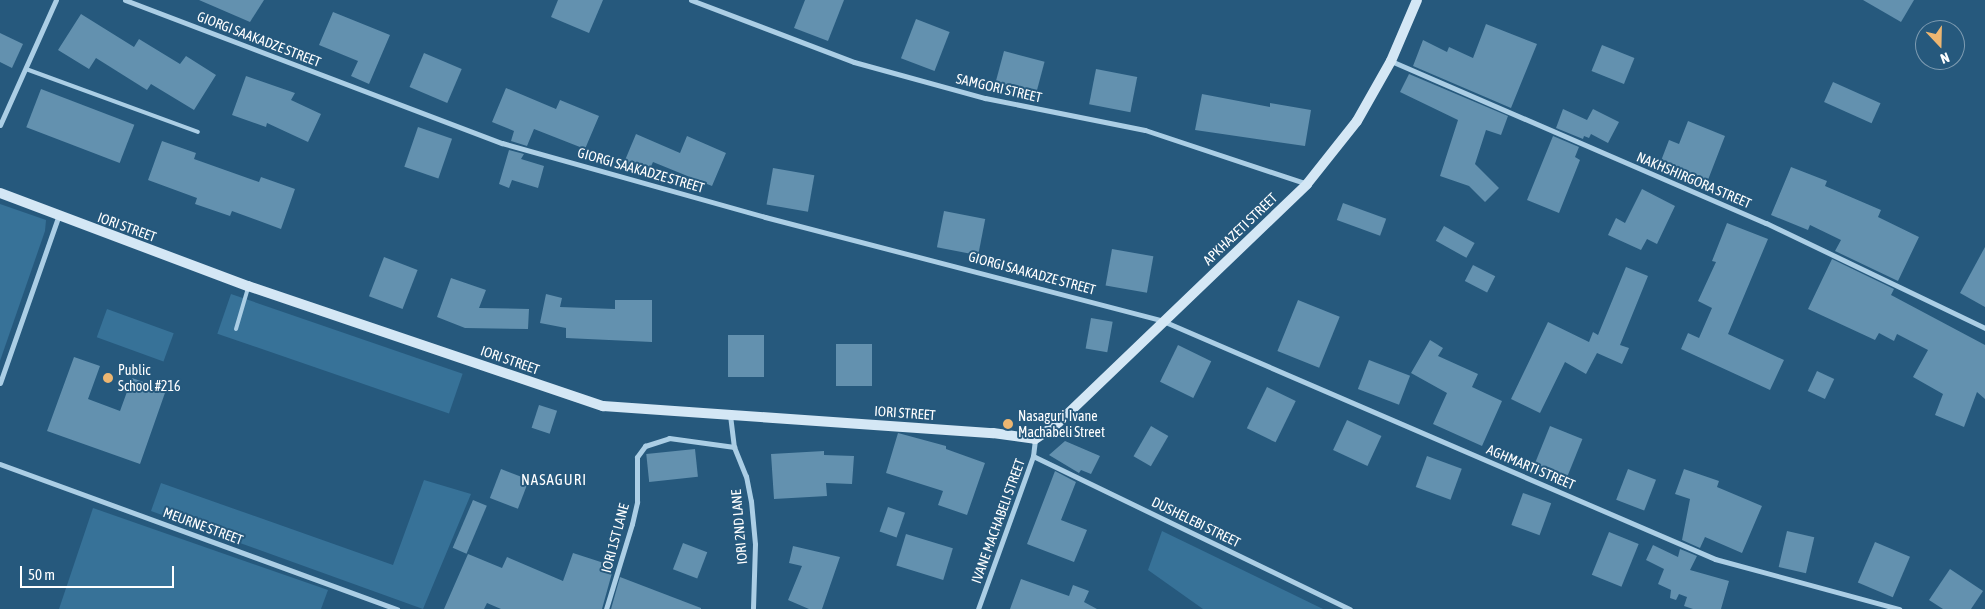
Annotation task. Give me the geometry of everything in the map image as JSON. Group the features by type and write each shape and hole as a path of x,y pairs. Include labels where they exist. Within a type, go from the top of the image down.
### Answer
{"street":[{"path":"0,125 56,0"},
{"name":"GIORGI SAAKADZE STREET","path":"125,0 502,142 765,217 1163,321"},
{"name":"SAMGORI STREET","path":"691,0 854,62 985,98 1145,130 1307,184"},
{"name":"APKHAZETI STREET","path":"1035,439 1050,431 1307,184 1357,121 1391,61 1417,0"},
{"name":"NAKHSHIRGORA STREET","path":"1391,61 1766,223 1985,328"},
{"name":"IORI STREET","path":"0,193 58,217 248,286 603,406 993,433 1035,439"},
{"path":"0,383 58,217"},
{"name":"AGHMARTI STREET","path":"1163,321 1715,559 1898,609"},
{"name":"IORI 2ND LANE","path":"730,415 734,447 746,476 750,501 755,544 753,609"},
{"name":"IORI 1ST LANE","path":"606,609 635,510 637,457 645,446 669,438 734,447"},
{"name":"IVANE MACHABELI STREET","path":"978,609 1033,456 1035,439"},
{"name":"DUSHELEBI STREET","path":"1033,456 1350,609"},
{"name":"MEURNE STREET","path":"0,464 397,609"}],"lane":[{"path":"26,69 198,132"},
{"path":"236,329 248,286"}],"shaded area":[{"path":"0,204 46,220 45,231 0,361"},
{"path":"231,294 463,374 449,413 217,334"},
{"path":"107,309 174,333 163,361 97,337"},
{"path":"424,480 471,494 423,609 151,511 161,483 393,565"},
{"path":"93,508 328,590 321,609 59,609"},
{"path":"1162,531 1323,609 1203,609 1148,570"}],"building":[{"path":"199,0 264,0 250,22"},
{"path":"558,0 603,0 589,33 551,17"},
{"path":"805,0 844,0 828,41 794,28"},
{"path":"1863,0 1914,0 1901,22"},
{"path":"333,12 390,35 369,84 351,76 358,61 319,45"},
{"path":"81,14 134,47 139,39 180,64 186,56 216,75 194,110 151,84 147,90 96,58 89,69 58,50"},
{"path":"916,19 950,32 935,71 901,58"},
{"path":"1486,24 1537,44 1511,108 1413,66 1423,40 1447,52 1449,47 1473,58"},
{"path":"0,33 23,44 12,68 0,62"},
{"path":"1602,45 1634,58 1624,84 1592,71"},
{"path":"1004,51 1045,62 1035,97 995,86"},
{"path":"424,53 462,69 447,103 410,87"},
{"path":"1096,69 1137,77 1130,112 1089,104"},
{"path":"1409,74 1508,116 1501,135 1486,130 1475,164 1499,188 1485,202 1469,186 1440,176 1458,120 1400,92"},
{"path":"246,76 295,93 291,100 321,114 308,142 267,123 266,127 232,115"},
{"path":"1833,82 1881,103 1872,123 1824,102"},
{"path":"506,88 556,109 560,100 599,116 585,149 534,129 527,146 511,141 514,131 492,122"},
{"path":"41,89 134,125 120,163 26,127"},
{"path":"1202,94 1270,107 1270,103 1311,110 1305,146 1195,130"},
{"path":"1563,109 1587,120 1593,109 1619,122 1608,143 1591,134 1589,138 1584,136 1583,139 1556,128"},
{"path":"1688,121 1725,136 1706,185 1659,166 1669,140 1679,144"},
{"path":"418,127 452,139 438,178 404,167"},
{"path":"636,134 680,153 687,136 726,153 712,186 653,162 647,175 623,165"},
{"path":"1553,136 1579,147 1575,157 1580,160 1559,213 1527,200"},
{"path":"162,141 196,153 194,159 259,182 261,177 295,189 281,229 232,211 230,216 195,204 197,198 148,180"},
{"path":"509,150 524,154 521,159 544,166 538,188 512,180 509,188 499,184"},
{"path":"1791,167 1827,181 1825,186 1881,210 1878,217 1919,237 1898,281 1835,251 1841,240 1810,225 1808,230 1771,215"},
{"path":"773,168 814,175 808,212 767,204"},
{"path":"1642,189 1675,206 1657,244 1647,239 1641,250 1608,235 1616,218 1625,223"},
{"path":"1343,203 1386,219 1380,236 1337,220"},
{"path":"944,211 985,219 978,255 937,247"},
{"path":"1727,223 1768,239 1728,334 1784,360 1770,390 1681,349 1688,333 1699,338 1712,308 1698,301 1716,262 1712,261"},
{"path":"1444,226 1475,243 1466,258 1436,241"},
{"path":"1985,247 1985,307 1960,293"},
{"path":"1112,249 1153,256 1147,293 1106,285"},
{"path":"384,257 418,270 403,309 369,296"},
{"path":"1832,259 1894,289 1891,295 1985,345 1985,399 1977,392 1964,427 1935,415 1943,394 1913,377 1928,350 1897,334 1894,341 1879,333 1875,340 1808,309"},
{"path":"1473,265 1495,276 1487,292 1465,281"},
{"path":"1626,267 1648,276 1620,345 1629,348 1622,364 1597,353 1586,374 1565,362 1540,413 1511,399 1548,322 1589,342 1593,332 1598,335"},
{"path":"451,278 486,290 479,308 529,309 528,329 465,328 437,317"},
{"path":"546,294 562,298 560,307 615,309 615,300 652,300 652,342 566,338 566,328 540,323"},
{"path":"1298,300 1340,317 1319,368 1277,351"},
{"path":"1091,318 1113,322 1107,352 1086,349"},
{"path":"728,335 764,335 764,377 728,377"},
{"path":"1430,340 1443,348 1438,356 1478,374 1472,387 1502,401 1482,446 1433,424 1447,393 1411,373"},
{"path":"836,344 872,344 872,386 836,386"},
{"path":"1178,345 1211,361 1193,398 1160,382"},
{"path":"74,357 100,366 88,399 120,411 132,378 166,390 140,464 47,431"},
{"path":"1369,360 1410,376 1399,405 1358,389"},
{"path":"1817,371 1834,379 1825,399 1808,391"},
{"path":"1267,387 1296,401 1276,442 1247,428"},
{"path":"539,405 557,411 550,434 532,428"},
{"path":"1347,420 1381,436 1367,466 1333,450"},
{"path":"1151,426 1168,436 1151,466 1134,456"},
{"path":"1550,426 1582,439 1565,482 1533,469"},
{"path":"898,433 946,446 946,449 985,463 967,515 938,505 943,491 886,473"},
{"path":"1065,441 1100,456 1091,474 1081,470 1079,473 1049,455"},
{"path":"695,449 698,477 649,482 646,454"},
{"path":"824,451 824,455 854,456 852,484 826,483 827,496 774,499 771,454"},
{"path":"1427,456 1462,469 1450,500 1416,487"},
{"path":"501,469 529,480 518,509 490,498"},
{"path":"1628,469 1656,480 1644,511 1616,500"},
{"path":"1684,469 1719,481 1717,487 1762,506 1742,553 1705,537 1700,548 1682,540 1690,499 1675,494"},
{"path":"1055,471 1076,482 1061,520 1087,530 1074,562 1027,544"},
{"path":"1523,493 1551,503 1540,535 1511,525"},
{"path":"473,500 487,506 466,554 453,548"},
{"path":"888,507 905,513 897,537 880,532"},
{"path":"1787,531 1814,537 1806,573 1779,567"},
{"path":"1609,532 1639,544 1621,587 1592,575"},
{"path":"906,534 953,548 943,580 896,566"},
{"path":"1875,542 1910,557 1893,597 1858,583"},
{"path":"683,543 707,552 697,578 673,569"},
{"path":"1653,545 1678,557 1680,549 1697,556 1690,570 1729,581 1721,609 1693,609 1684,606 1687,597 1679,594 1676,600 1670,598 1671,590 1658,584 1664,569 1646,560"},
{"path":"793,546 840,557 822,609 809,609 788,600 802,566 789,563"},
{"path":"573,553 607,564 604,570 612,573 602,609 501,609 487,603 484,609 444,609 468,554 502,568 507,557 563,581"},
{"path":"1950,569 1983,591 1971,609 1943,609 1929,600"},
{"path":"620,577 701,608 701,609 611,609"},
{"path":"1021,579 1069,596 1073,585 1089,591 1084,602 1097,609 1010,609"}],"place":[{"name":"Public School #216","path":"108,378"},
{"name":"Nasaguri, Ivane Machabeli Street","path":"1008,424"}],"district":[{"name":"NASAGURI","path":"554,480"}]}
